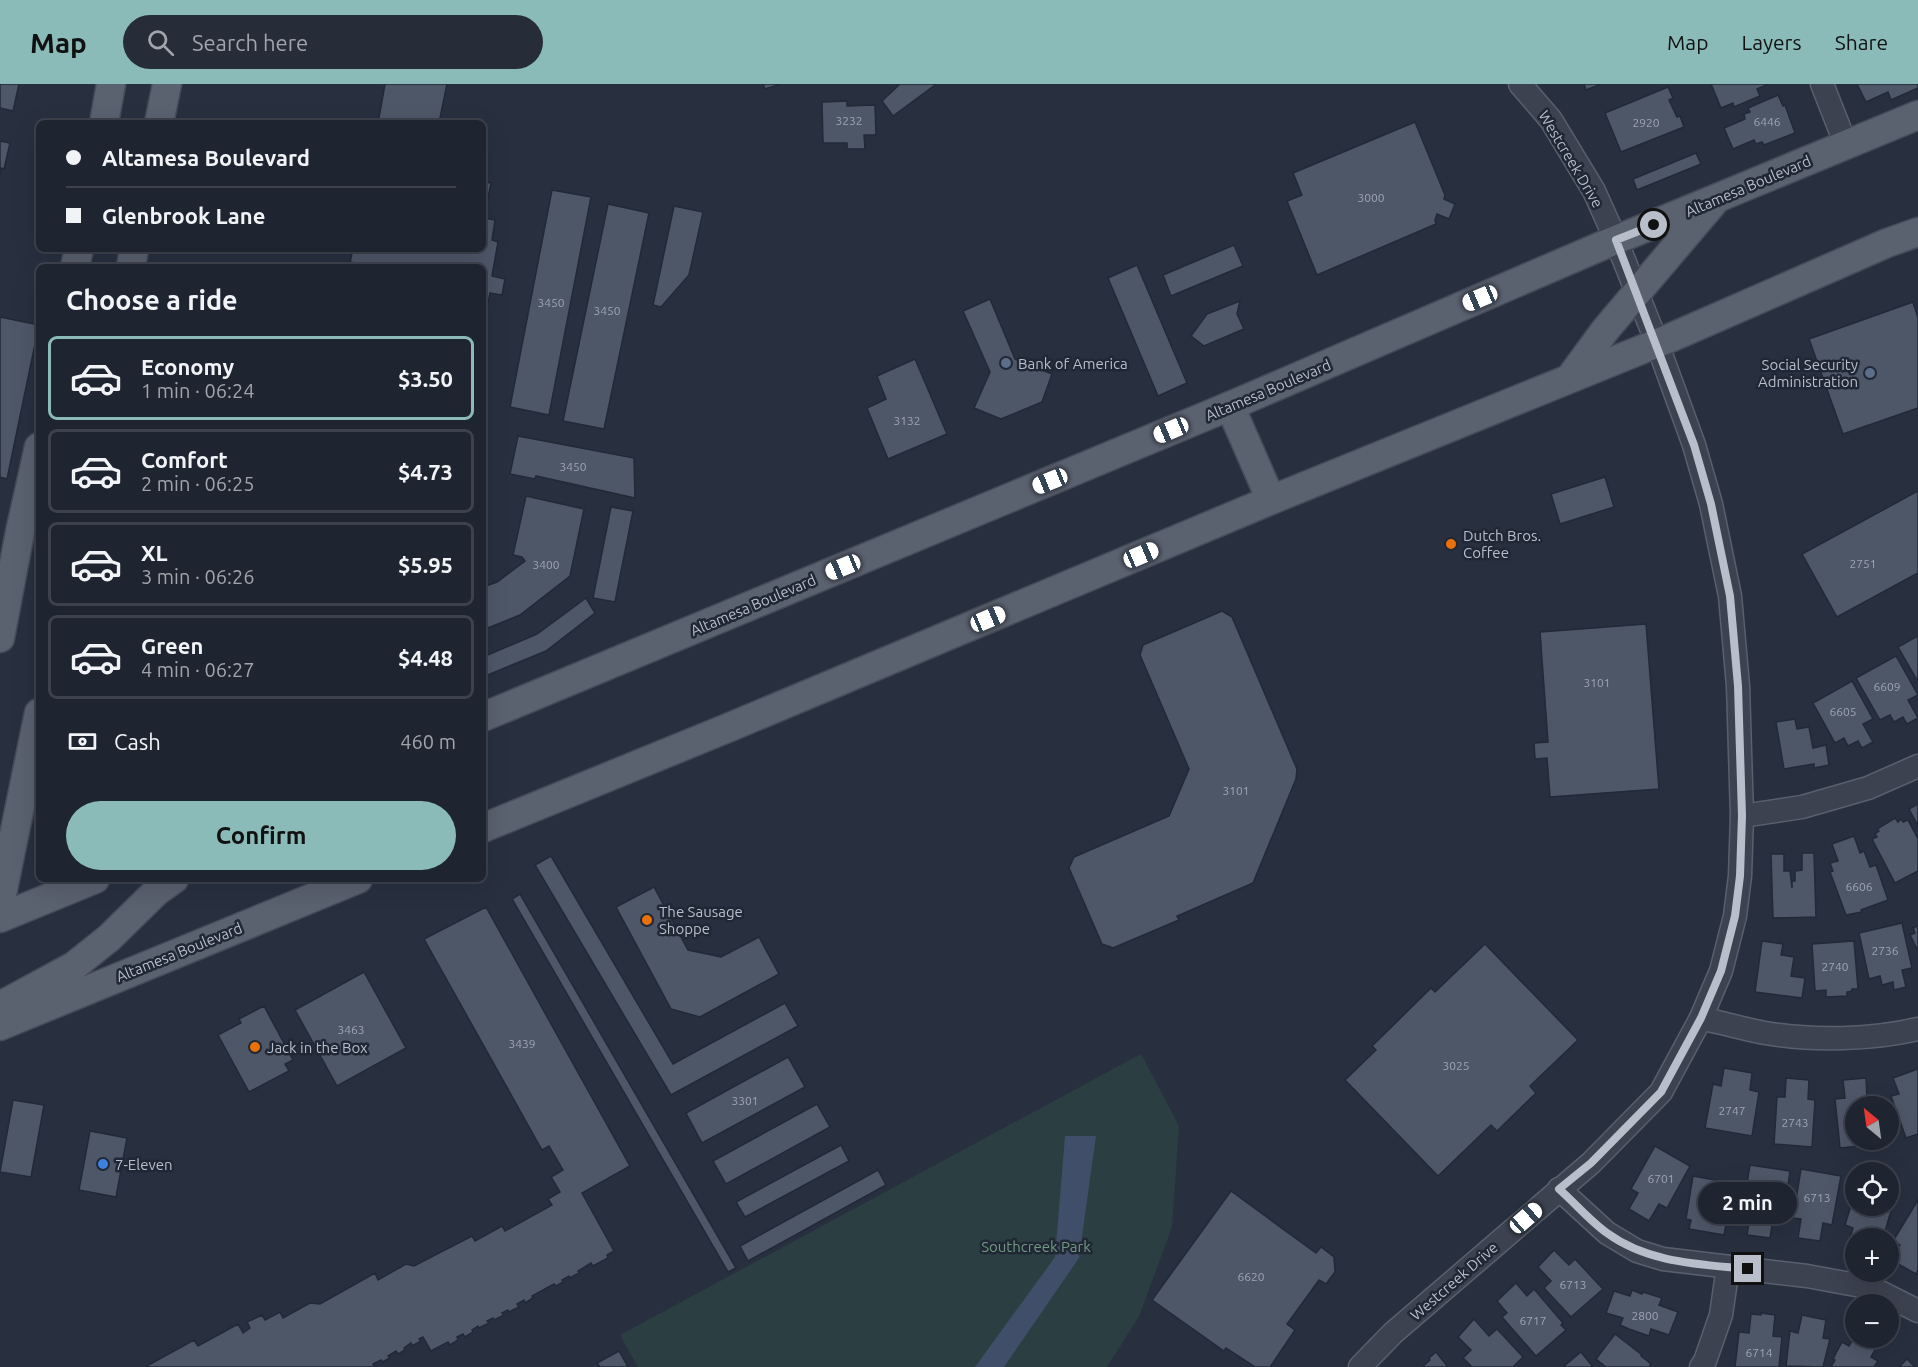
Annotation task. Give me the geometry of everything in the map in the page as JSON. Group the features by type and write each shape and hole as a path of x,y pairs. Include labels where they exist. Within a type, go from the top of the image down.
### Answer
{"main road":[{"path":"105,120 111,84"},
{"path":"160,120 167,84"},
{"name":"Altamesa Boulevard","path":"486,716 1230,406 1616,240 1918,115"},
{"path":"1570,378 1606,329 1717,199"},
{"path":"486,827 1271,500 1657,343 1887,243 1918,232"},
{"path":"1230,406 1271,500"},
{"path":"0,638 29,534 36,473"},
{"path":"0,904 36,728"},
{"path":"0,918 87,882"},
{"path":"0,1006 74,966 109,938 170,882"},
{"name":"Altamesa Boulevard","path":"0,1026 349,882"}],"street":[{"name":"Westcreek Drive","path":"1360,1367 1393,1334 1591,1163 1661,1092 1701,1018 1721,971 1735,916 1740,876 1742,816 1738,686 1730,596 1711,504 1694,445 1657,343 1594,191 1551,120 1520,84"},
{"path":"1822,84 1846,145"},
{"path":"1742,816 1802,807 1835,798 1868,788 1918,766"},
{"path":"1701,1018 1765,1033 1800,1037 1845,1037 1900,1033 1918,1029"},
{"path":"1559,1189 1606,1233 1637,1251 1663,1259 1807,1276 1872,1288 1918,1311"},
{"path":"1701,1367 1721,1315 1728,1267"}],"green space":[{"name":"Southcreek Park","path":"1141,1054 1179,1126 1172,1227 1139,1316 1107,1367 638,1367 620,1335"}],"water":[{"path":"1065,1136 1096,1136 1079,1258 1004,1367 975,1367 1055,1257"}],"building":[{"path":"0,84 19,84 13,111 0,108"},
{"path":"385,84 447,84 440,120 379,120"},
{"path":"763,84 781,84 765,89"},
{"path":"900,84 935,85 893,116 882,101"},
{"path":"1584,84 1601,84 1586,90"},
{"path":"1711,84 1769,84 1757,89 1760,96 1734,107 1733,103 1721,108"},
{"path":"1857,84 1918,84 1918,88 1891,100 1888,92 1866,102"},
{"path":"1668,87 1673,98 1669,100 1677,117 1680,116 1684,127 1621,152 1605,113"},
{"path":"1778,95 1783,106 1785,105 1795,133 1764,145 1762,142 1756,144 1754,140 1733,149 1724,128 1745,119 1744,114 1750,112 1748,108"},
{"path":"847,101 847,106 875,105 876,135 864,135 865,149 847,149 847,143 823,143 822,102"},
{"path":"1415,122 1445,195 1444,199 1455,204 1449,219 1437,214 1436,224 1317,275 1287,201 1302,195 1293,173"},
{"path":"0,141 10,143 4,169 1,168 0,175"},
{"path":"1696,153 1701,164 1637,190 1633,179"},
{"path":"486,182 491,183 486,208"},
{"path":"552,190 591,197 549,415 510,407"},
{"path":"608,204 649,213 604,429 563,421"},
{"path":"674,206 703,212 689,275 661,307 653,305"},
{"path":"486,218 495,220 492,240 498,242 492,276 505,279 502,295 490,293 486,312 486,264 356,264 350,262 352,252 486,252"},
{"path":"1234,245 1243,266 1171,296 1163,275"},
{"path":"1137,265 1187,383 1158,396 1108,278"},
{"name":"Bank of America","path":"990,299 1015,359 1052,374 1042,402 1001,419 974,408 990,372 963,311"},
{"path":"1240,301 1237,314 1244,329 1204,346 1191,336 1207,314"},
{"name":"Social Security Administration","path":"1913,302 1918,318 1918,408 1843,434 1809,339"},
{"path":"0,317 36,324 36,339 7,479 0,477"},
{"path":"915,359 947,434 888,459 867,408 886,399 877,376"},
{"path":"518,436 634,458 635,498 536,476 535,479 510,474"},
{"path":"1605,477 1614,507 1560,524 1551,494"},
{"path":"1918,491 1918,573 1837,617 1802,554"},
{"path":"526,496 584,509 570,576 520,615 488,628 486,586 497,582 525,561 522,557 513,555"},
{"path":"611,507 633,511 615,602 593,598"},
{"path":"586,598 595,613 546,651 486,676 486,656 537,634"},
{"path":"1222,611 1232,617 1297,769 1296,779 1253,883 1177,916 1179,920 1113,948 1102,944 1069,868 1074,857 1169,816 1189,769 1140,655 1143,645"},
{"path":"1646,624 1659,789 1550,797 1547,758 1535,759 1534,743 1548,742 1540,632"},
{"path":"1918,636 1918,679 1917,680 1898,647"},
{"path":"1896,656 1918,695 1908,700 1918,718 1907,724 1903,717 1894,722 1890,715 1880,720 1856,678"},
{"path":"1852,681 1873,719 1863,724 1873,742 1862,748 1858,741 1848,746 1844,738 1835,743 1813,703"},
{"path":"1795,719 1797,729 1809,727 1813,748 1826,745 1829,765 1814,768 1814,764 1784,769 1776,722"},
{"path":"1918,804 1918,826 1909,809"},
{"path":"1895,818 1898,822 1901,819 1903,822 1908,820 1918,839 1918,871 1895,883 1872,839 1877,837 1875,834 1879,831 1877,829"},
{"path":"1854,836 1860,853 1864,851 1870,867 1876,865 1888,900 1861,910 1862,912 1846,915 1830,872 1833,871 1830,863 1838,861 1832,844"},
{"path":"1802,853 1814,853 1816,917 1773,918 1771,854 1784,854 1784,871 1790,871 1792,888 1795,871 1802,870"},
{"path":"551,856 673,1064 785,1003 798,1026 671,1095 535,865"},
{"path":"654,887 688,950 721,957 759,937 779,974 700,1017 671,1009 616,907"},
{"path":"520,894 736,1268 728,1272 512,899"},
{"path":"486,907 630,1166 582,1193 614,1251 607,1255 608,1258 593,1266 591,1263 556,1286 554,1284 532,1296 533,1298 525,1303 524,1300 517,1304 519,1307 502,1313 504,1315 487,1321 489,1323 479,1328 478,1326 465,1337 463,1334 457,1337 458,1340 450,1345 448,1342 431,1351 423,1337 419,1339 421,1341 412,1346 411,1343 398,1354 396,1351 388,1356 390,1358 373,1364 374,1367 145,1367 194,1340 198,1346 238,1324 243,1333 250,1328 247,1322 262,1315 265,1320 280,1312 283,1318 310,1303 320,1304 375,1273 378,1280 406,1264 414,1266 472,1236 475,1241 502,1226 505,1231 552,1205 548,1199 560,1192 551,1177 563,1170 549,1146 542,1150 424,939"},
{"path":"1902,923 1912,968 1902,970 1906,987 1894,990 1893,982 1882,985 1880,976 1869,979 1859,933"},
{"path":"1918,926 1918,951 1910,935 1915,933 1913,928"},
{"path":"1762,941 1783,944 1781,955 1794,957 1791,976 1805,978 1802,998 1755,992"},
{"path":"1854,941 1858,989 1847,992 1847,996 1826,997 1826,990 1815,991 1812,944"},
{"path":"1485,944 1578,1040 1530,1086 1536,1093 1497,1131 1491,1125 1438,1176 1345,1080 1376,1050 1372,1046 1431,988 1435,992"},
{"path":"364,972 406,1048 337,1086 295,1010"},
{"name":"Jack in the Box","path":"264,1006 293,1060 285,1064 289,1071 249,1092 218,1035 241,1023 239,1019"},
{"path":"788,1057 805,1087 702,1143 686,1113"},
{"path":"1724,1068 1752,1073 1750,1090 1759,1092 1752,1136 1705,1128 1713,1084 1721,1086"},
{"path":"1918,1069 1918,1134 1906,1138 1899,1118 1899,1096 1891,1096 1899,1094 1893,1078"},
{"path":"1786,1078 1809,1080 1808,1099 1815,1100 1812,1147 1774,1144 1777,1097 1785,1097"},
{"path":"1866,1078 1867,1096 1845,1096 1845,1098 1843,1080"},
{"path":"1845,1098 1845,1148 1840,1148 1835,1099"},
{"path":"13,1100 44,1105 31,1177 0,1172"},
{"path":"817,1104 830,1127 726,1184 713,1161"},
{"name":"7-Eleven","path":"90,1131 127,1138 116,1197 79,1190"},
{"path":"841,1145 849,1161 745,1217 736,1202"},
{"path":"1655,1146 1690,1166 1667,1208 1659,1204 1649,1221 1629,1209 1638,1193 1631,1189"},
{"path":"1750,1165 1790,1171 1783,1220 1773,1219 1770,1238 1747,1235 1750,1216 1742,1214"},
{"path":"1801,1169 1841,1176 1832,1225 1823,1223 1820,1241 1798,1238 1801,1219 1793,1218"},
{"path":"878,1170 886,1185 748,1261 740,1246"},
{"path":"1693,1176 1737,1184 1729,1226 1726,1225 1724,1235 1689,1229 1691,1220 1686,1219"},
{"path":"1231,1191 1316,1253 1321,1247 1334,1257 1335,1272 1326,1284 1319,1280 1287,1324 1295,1330 1270,1367 1255,1367 1226,1348 1224,1351 1152,1300"},
{"path":"1918,1200 1918,1270 1916,1274 1899,1264 1899,1231"},
{"path":"1848,1216 1889,1216 1886,1228 1853,1228 1845,1225"},
{"path":"1554,1250 1569,1265 1575,1259 1603,1289 1571,1317 1544,1288 1551,1281 1538,1267"},
{"path":"1516,1283 1527,1296 1534,1289 1563,1323 1561,1325 1566,1330 1536,1356 1502,1317 1507,1313 1497,1301"},
{"path":"1632,1290 1662,1298 1659,1305 1678,1312 1669,1335 1651,1329 1649,1336 1620,1325 1623,1318 1606,1313 1614,1291 1630,1296"},
{"path":"1761,1313 1775,1315 1773,1336 1782,1337 1779,1367 1735,1367 1739,1332 1749,1333 1751,1314 1761,1315"},
{"path":"1802,1315 1826,1320 1823,1338 1830,1339 1823,1367 1786,1366 1790,1331 1798,1333"},
{"path":"1474,1319 1489,1336 1497,1329 1523,1357 1513,1367 1472,1367 1463,1358 1471,1350 1458,1337"},
{"path":"1615,1334 1642,1355 1651,1364 1649,1367 1606,1367 1596,1359"},
{"path":"1842,1342 1845,1344 1845,1348 1876,1348 1871,1357 1878,1361 1874,1367 1831,1367"},
{"path":"619,1351 628,1367 600,1367 597,1363"},
{"path":"1436,1352 1448,1367 1422,1367 1430,1360 1429,1358"},
{"path":"1581,1352 1593,1367 1563,1367"},
{"path":"1907,1359 1915,1367 1899,1367"}],"place":[{"name":"Bank of America","path":"1006,363"},
{"name":"Social Security Administration","path":"1870,373"},
{"name":"Dutch Bros. Coffee","path":"1451,544"},
{"name":"The Sausage Shoppe","path":"647,920"},
{"name":"Jack in the Box","path":"255,1047"},
{"name":"7-Eleven","path":"103,1164"}],"route":[{"path":"1654,225 1616,240 1694,445 1711,504 1730,596 1738,686 1742,816 1740,876 1735,916 1721,971 1701,1018 1661,1092 1591,1163 1559,1189 1606,1233 1637,1251 1663,1259 1748,1269"}]}
